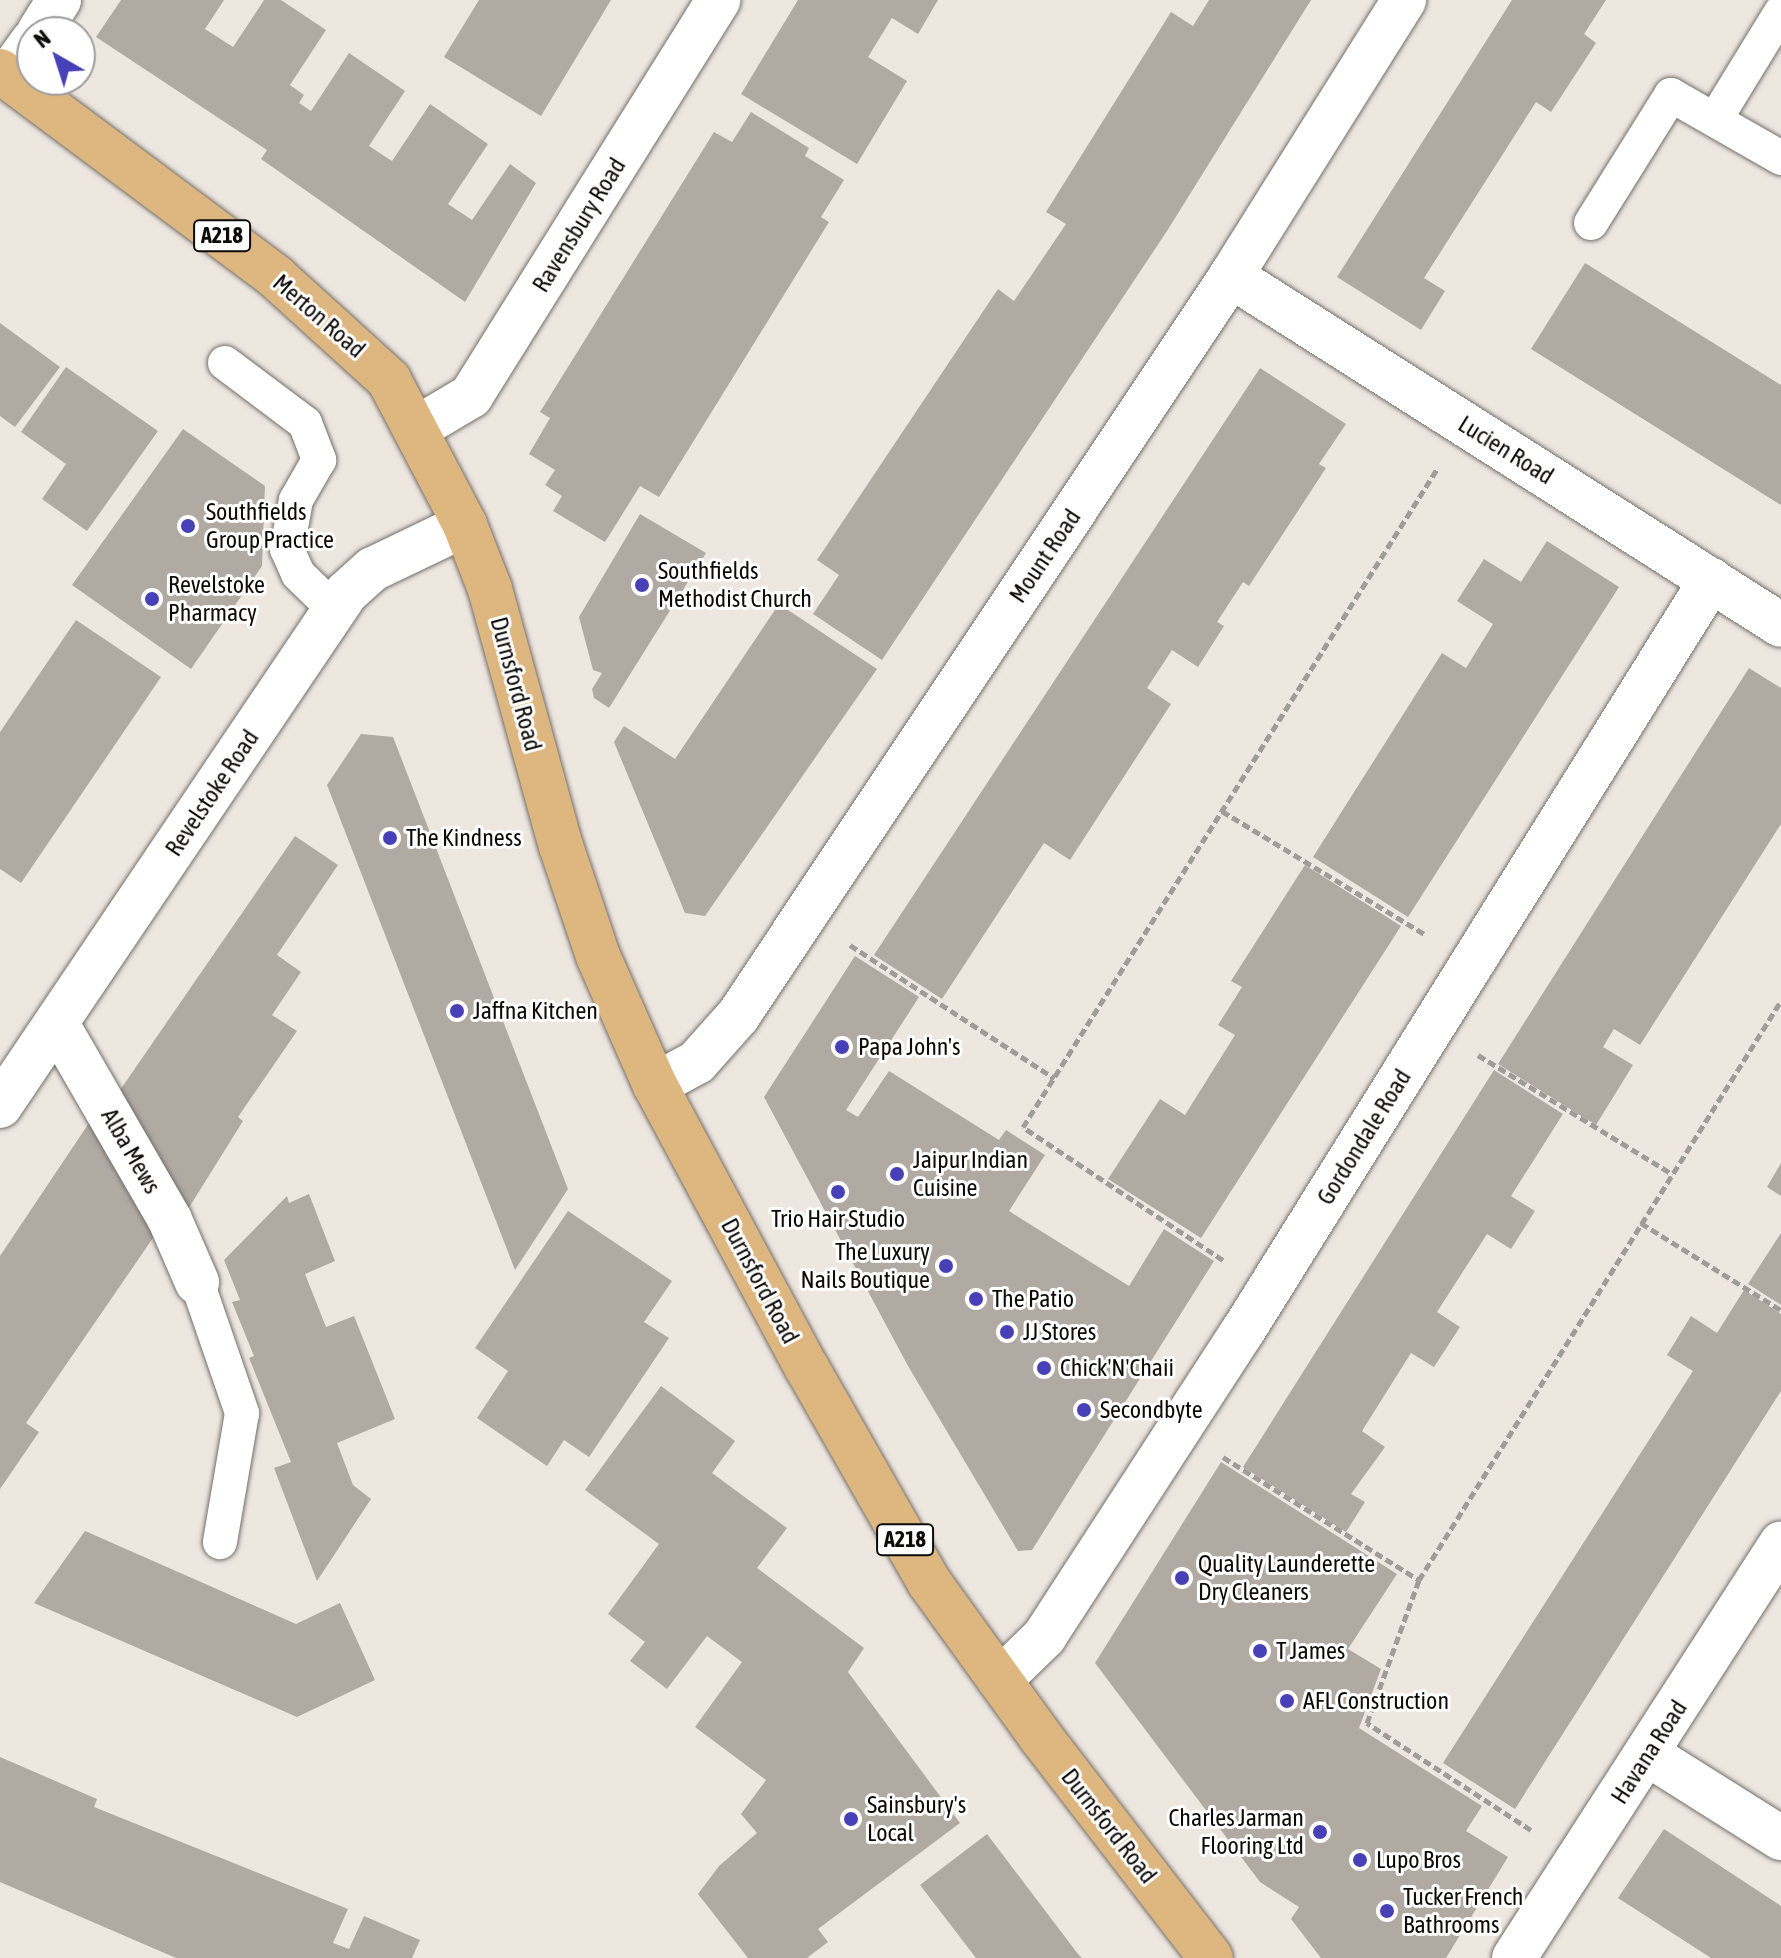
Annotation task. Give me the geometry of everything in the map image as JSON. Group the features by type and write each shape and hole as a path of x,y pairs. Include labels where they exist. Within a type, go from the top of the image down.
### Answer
{"main road":[{"name":"Merton Road","path":"13,63 313,307 389,380 417,428 465,525"},
{"name":"Durnsford Road","path":"465,525 490,589 561,846 598,956 655,1085 860,1463 929,1582 1211,1958"}],"street":[{"name":"Ravensbury Road","path":"417,428 471,396 718,0"},
{"name":"Mount Road","path":"655,1085 697,1062 738,1016 1231,276 1404,0"},
{"name":"Lucien Road","path":"1231,276 1781,625"},
{"name":"Revelstoke Road","path":"0,1106 335,610 373,569 465,525"},
{"name":"Gordondale Road","path":"1000,1680 1044,1637 1269,1291 1711,580"},
{"name":"Alba Mews","path":"57,1024 170,1220 197,1282"},
{"name":"Havana Road","path":"1514,1958 1649,1755 1781,1544"},
{"path":"1649,1755 1781,1838"}],"lane":[{"path":"1716,118 1781,12"},
{"path":"1591,223 1671,95 1716,118 1781,158"},
{"path":"225,363 305,423 319,460 296,500 287,549 298,574 335,610"},
{"path":"197,1282 242,1413 220,1542"}],"path":[{"path":"1269,1291 1023,1127 1465,424"},
{"path":"1222,811 1473,964"},
{"path":"804,915 1054,1078"},
{"path":"1578,1861 1367,1723 1419,1580 1781,1001"},
{"path":"1433,1027 1672,1174"},
{"path":"1641,1223 1781,1310"},
{"path":"1179,1429 1419,1580"}],"building":[{"path":"121,0 224,0 205,29 233,47 264,0 281,0 326,30 290,85 304,95 299,103 311,111 349,53 405,91 369,146 392,161 430,104 488,144 448,204 472,220 510,164 536,183 465,302 261,159 267,150 96,37"},
{"path":"479,0 611,0 541,116 444,57"},
{"path":"798,0 938,0 918,34 892,18 868,57 907,81 857,164 741,94"},
{"path":"1209,0 1311,0 1167,231 882,660 813,614 839,575 817,560 998,289 1014,301 1066,224 1046,212 1171,12 1193,26"},
{"path":"1512,0 1606,0 1584,34 1596,43 1551,112 1536,102 1424,278 1445,291 1421,330 1337,277"},
{"path":"751,112 809,148 805,156 844,180 821,217 829,222 659,497 640,486 605,542 553,511 562,496 545,485 555,470 529,454 550,418 540,412 714,132 732,142"},
{"path":"1585,263 1781,385 1781,505 1531,349"},
{"path":"0,323 60,367 15,427 0,416"},
{"path":"66,367 158,431 87,531 42,499 66,464 21,432"},
{"path":"1260,368 1346,424 1319,464 1326,468 1249,586 1243,582 1217,622 1224,626 1198,667 1172,650 1147,688 1171,704 1070,860 1044,843 942,999 874,955"},
{"name":"Southfields Group Practice","path":"183,429 265,486 262,566 191,669 72,585"},
{"name":"Southfields Methodist Church","path":"640,514 706,553 609,708 594,698 592,689 602,673 593,670 579,617"},
{"path":"1547,541 1619,587 1408,917 1313,857 1442,653 1466,668 1493,624 1457,601 1484,559 1521,582"},
{"path":"779,604 877,669 705,916 685,913 614,742 624,726 675,759"},
{"path":"76,620 161,677 21,883 0,869 0,732"},
{"path":"1749,668 1781,688 1781,824 1640,1045 1614,1029 1603,1047 1633,1065 1596,1125 1498,1064"},
{"path":"361,734 393,737 568,1189 515,1270 327,785"},
{"path":"295,836 338,865 277,955 301,972 272,1015 297,1031 238,1117 243,1121 185,1214 116,1096"},
{"path":"1305,865 1401,926 1201,1238 1108,1179 1160,1099 1185,1115 1235,1035 1218,1025 1242,987 1231,981"},
{"path":"855,956 919,997 846,1110 858,1117 889,1071 999,1140 1006,1130 1045,1155 1009,1211 1129,1286 1164,1229 1214,1261 1032,1550 1018,1551 908,1366 764,1097"},
{"path":"1494,1070 1563,1114 1511,1196 1535,1211 1511,1249 1487,1234 1437,1312 1460,1327 1434,1367 1411,1353 1362,1431 1385,1447 1351,1494 1365,1502 1346,1532 1243,1467"},
{"path":"91,1120 155,1235 26,1423 39,1432 0,1489 0,1256"},
{"path":"1781,1163 1781,1196 1767,1187"},
{"path":"309,1194 335,1261 305,1274 326,1327 354,1316 395,1419 337,1443 353,1485 371,1499 317,1581 274,1468 291,1462 249,1358 254,1356 232,1302 240,1300 224,1260 287,1196 289,1203"},
{"path":"568,1211 672,1281 644,1322 669,1338 589,1457 564,1440 547,1466 477,1418 508,1371 475,1348"},
{"path":"1781,1233 1781,1305 1748,1284"},
{"path":"1744,1290 1781,1314 1781,1391 1515,1809 1443,1763 1693,1371 1667,1355 1691,1316 1717,1333"},
{"path":"661,1386 735,1441 712,1473 787,1528 757,1568 864,1648 848,1672 960,1823 818,1929 828,1942 807,1958 748,1958 698,1894 719,1866 757,1833 741,1814 766,1780 695,1727 742,1662 707,1636 667,1689 630,1661 645,1642 608,1614 659,1544 585,1490"},
{"path":"1221,1462 1397,1574 1348,1649 1381,1669 1359,1728 1482,1806 1466,1831 1508,1857 1446,1958 1321,1958 1291,1919 1299,1907 1260,1882 1095,1663"},
{"path":"85,1531 296,1624 340,1603 375,1680 297,1717 34,1603"},
{"path":"0,1757 97,1799 94,1807 348,1909 333,1943 349,1949 364,1916 420,1940 412,1958 176,1958 0,1882"},
{"path":"1664,1829 1781,1906 1781,1958 1711,1958 1618,1898"},
{"path":"987,1834 1082,1958 976,1958 920,1885"}],"place":[{"name":"Southfields Group Practice","path":"188,526"},
{"name":"Southfields Methodist Church","path":"642,585"},
{"name":"Revelstoke Pharmacy","path":"152,599"},
{"name":"The Kindness","path":"390,838"},
{"name":"Jaffna Kitchen","path":"457,1011"},
{"name":"Papa John's","path":"842,1047"},
{"name":"Jaipur Indian Cuisine","path":"897,1174"},
{"name":"Trio Hair Studio","path":"838,1192"},
{"name":"The Luxury Nails Boutique","path":"946,1266"},
{"name":"The Patio","path":"976,1299"},
{"name":"JJ Stores","path":"1007,1332"},
{"name":"Chick'N'Chaii","path":"1044,1368"},
{"name":"Secondbyte","path":"1084,1410"},
{"name":"Quality Launderette Dry Cleaners","path":"1182,1578"},
{"name":"T James","path":"1260,1651"},
{"name":"AFL Construction","path":"1287,1701"},
{"name":"Sainsbury's Local","path":"851,1819"},
{"name":"Charles Jarman Flooring Ltd","path":"1320,1832"},
{"name":"Lupo Bros","path":"1360,1860"},
{"name":"Tucker French Bathrooms","path":"1387,1911"}]}
